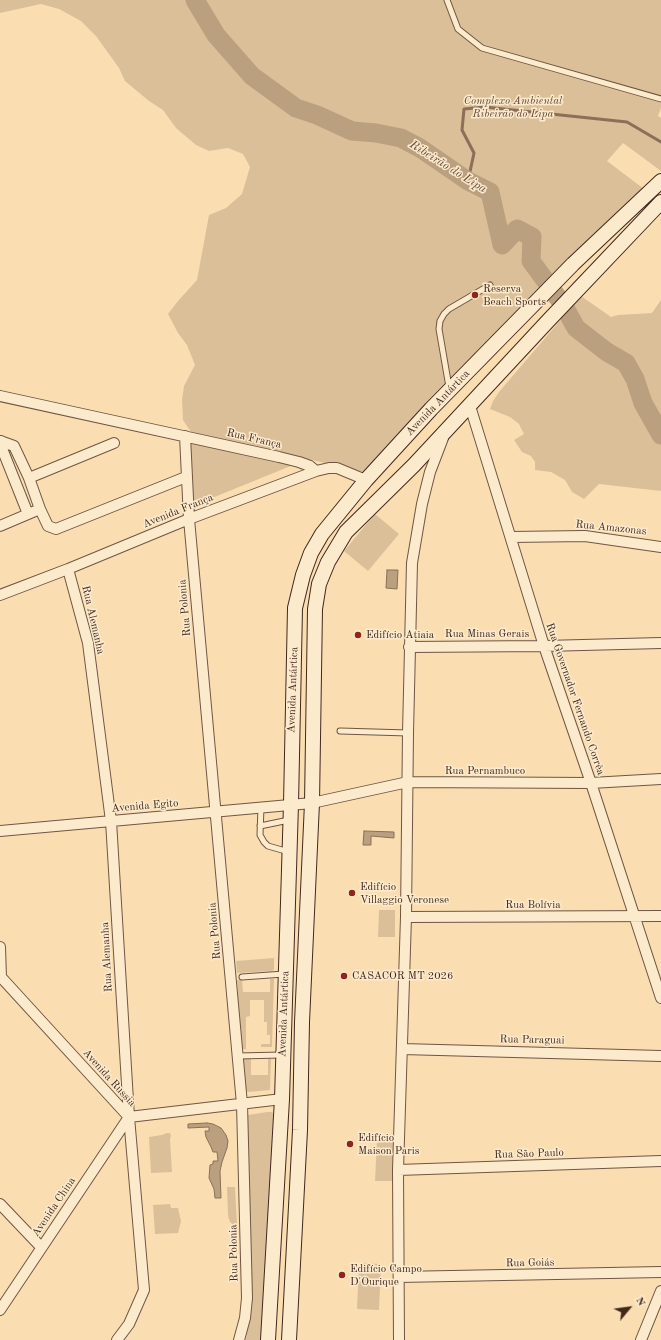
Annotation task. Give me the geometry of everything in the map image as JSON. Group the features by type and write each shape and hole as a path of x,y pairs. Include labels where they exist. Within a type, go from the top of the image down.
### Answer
{"main road":[{"name":"Avenida Antártica","path":"268,1340 282,1099 282,1055 296,608 303,575 322,534 366,480 450,390 573,264 661,181"},
{"name":"Avenida Antártica","path":"289,1340 300,1130 302,1022 312,803 315,610 319,584 328,562 346,532 414,465 586,280 661,202"},
{"path":"366,480 386,493"},
{"path":"283,1020 302,1022"}],"street":[{"name":"Rua França","path":"0,396 299,462 316,470"},
{"name":"Rua Governador Fernando Corrêa","path":"470,406 544,646 592,784 661,998"},
{"path":"399,1340 398,1170 406,917 412,563 418,526 430,472 447,429"},
{"path":"185,436 189,519"},
{"path":"1,441 14,446 29,478 48,526 56,529 186,477"},
{"path":"1,441 3,451 28,514"},
{"path":"29,478 114,443"},
{"name":"Avenida França","path":"0,595 316,470 337,468 366,480"},
{"path":"0,526 40,509"},
{"name":"Rua Polonia","path":"189,519 242,1104 247,1298 245,1318 238,1340"},
{"name":"Rua Amazonas","path":"511,537 585,536 661,547"},
{"name":"Rua Alemanha","path":"68,569 88,643 111,821 129,1117 144,1290 129,1324 117,1340"},
{"name":"Rua Minas Gerais","path":"410,647 661,643"},
{"name":"Rua Pernambuco","path":"291,804 312,803 408,782 592,784 661,779"},
{"name":"Avenida Egito","path":"0,831 291,804"},
{"name":"Rua Bolívia","path":"406,917 661,916"},
{"path":"0,947 1,977"},
{"name":"Avenida Russia","path":"1,977 129,1117 282,1099"},
{"name":"Rua Paraguai","path":"402,1049 661,1056"},
{"name":"Avenida China","path":"0,1310 129,1117"},
{"name":"Rua São Paulo","path":"398,1170 661,1161"},
{"path":"0,1204 41,1247"},
{"name":"Rua Goiás","path":"399,1277 661,1272"},
{"path":"641,1340 661,1291"}],"lane":[{"path":"447,0 458,29 482,48 661,99"},
{"path":"450,390 439,329 440,321 449,309 490,285"},
{"path":"340,732 408,733"},
{"path":"261,807 260,835 264,842 268,846 289,852"},
{"path":"260,826 290,820"},
{"path":"242,977 285,974"},
{"path":"238,1056 282,1055"}],"green space":[{"name":"Complexo Ambiental Ribeirão do Lipa","path":"0,0 661,0 661,108 658,116 661,118 661,171 623,143 607,161 644,189 436,393 364,472 191,432 183,420 182,400 184,386 195,365 187,345 178,333 168,314 197,280 209,215 226,208 242,194 250,167 243,154 228,148 209,151 196,145 176,128 163,110 149,101 125,81 119,68 96,36 81,21 59,9 41,4 0,13"},
{"path":"581,296 611,317 618,315 652,313 661,300 661,491 599,484 584,499 572,492 565,480 551,472 535,470 535,462 531,456 522,452 514,440 524,434 519,424 510,417 490,409 499,392"},
{"path":"195,441 293,465 195,505 191,501 189,443"},
{"path":"375,514 399,534 368,571 344,551"},
{"path":"379,910 395,910 395,937 378,937"},
{"path":"274,958 274,970 237,973 236,961"},
{"path":"270,979 274,979 272,1047 261,1047 261,1044 270,1044 270,1035 267,1035 267,1022 264,1022 264,1000 250,1000 250,1016 246,1017 246,1049 241,1049 237,980 242,980 243,992 270,992"},
{"path":"243,1059 251,1059 251,1075 268,1075 268,1059 271,1059 270,1090 246,1091"},
{"path":"272,1112 274,1114 264,1340 246,1340 248,1321 246,1119 248,1115"},
{"path":"170,1133 171,1136 172,1172 151,1173 149,1137"},
{"path":"377,1140 393,1140 392,1181 375,1181"},
{"path":"227,1187 235,1187 236,1227 230,1222 228,1216"},
{"path":"170,1204 171,1208 178,1208 181,1221 178,1233 155,1234 153,1205"},
{"path":"359,1263 381,1264 379,1310 357,1309"}],"shaded area":[{"path":"387,570 398,570 397,589 386,588"},
{"path":"364,831 394,832 394,838 371,836 371,845 363,845"},
{"path":"207,1123 221,1128 228,1141 220,1171 221,1198 215,1198 214,1189 209,1178 210,1165 213,1164 213,1161 218,1161 217,1152 213,1152 206,1137 205,1131 209,1131 209,1127 188,1128 188,1124"}],"waterway":[{"name":"Ribeirão do Lipa","path":"195,0 216,35 252,76 296,108 317,115 352,131 376,133 401,138 420,148 468,181 490,192 502,245 517,229 532,237 531,261 564,306 576,328 607,352 626,363 635,379 643,403 661,435"},
{"path":"468,181 474,153 462,130 464,109 485,107 627,122 661,142"}],"place":[{"name":"Reserva Beach Sports","path":"475,295"},
{"name":"Edifício Atiaia","path":"358,635"},
{"name":"Edifício Villaggio Veronese","path":"352,893"},
{"name":"CASACOR MT 2026","path":"344,976"},
{"name":"Edifício Maison Paris","path":"350,1144"},
{"name":"Edifício Campo D'Ourique","path":"342,1275"}]}
